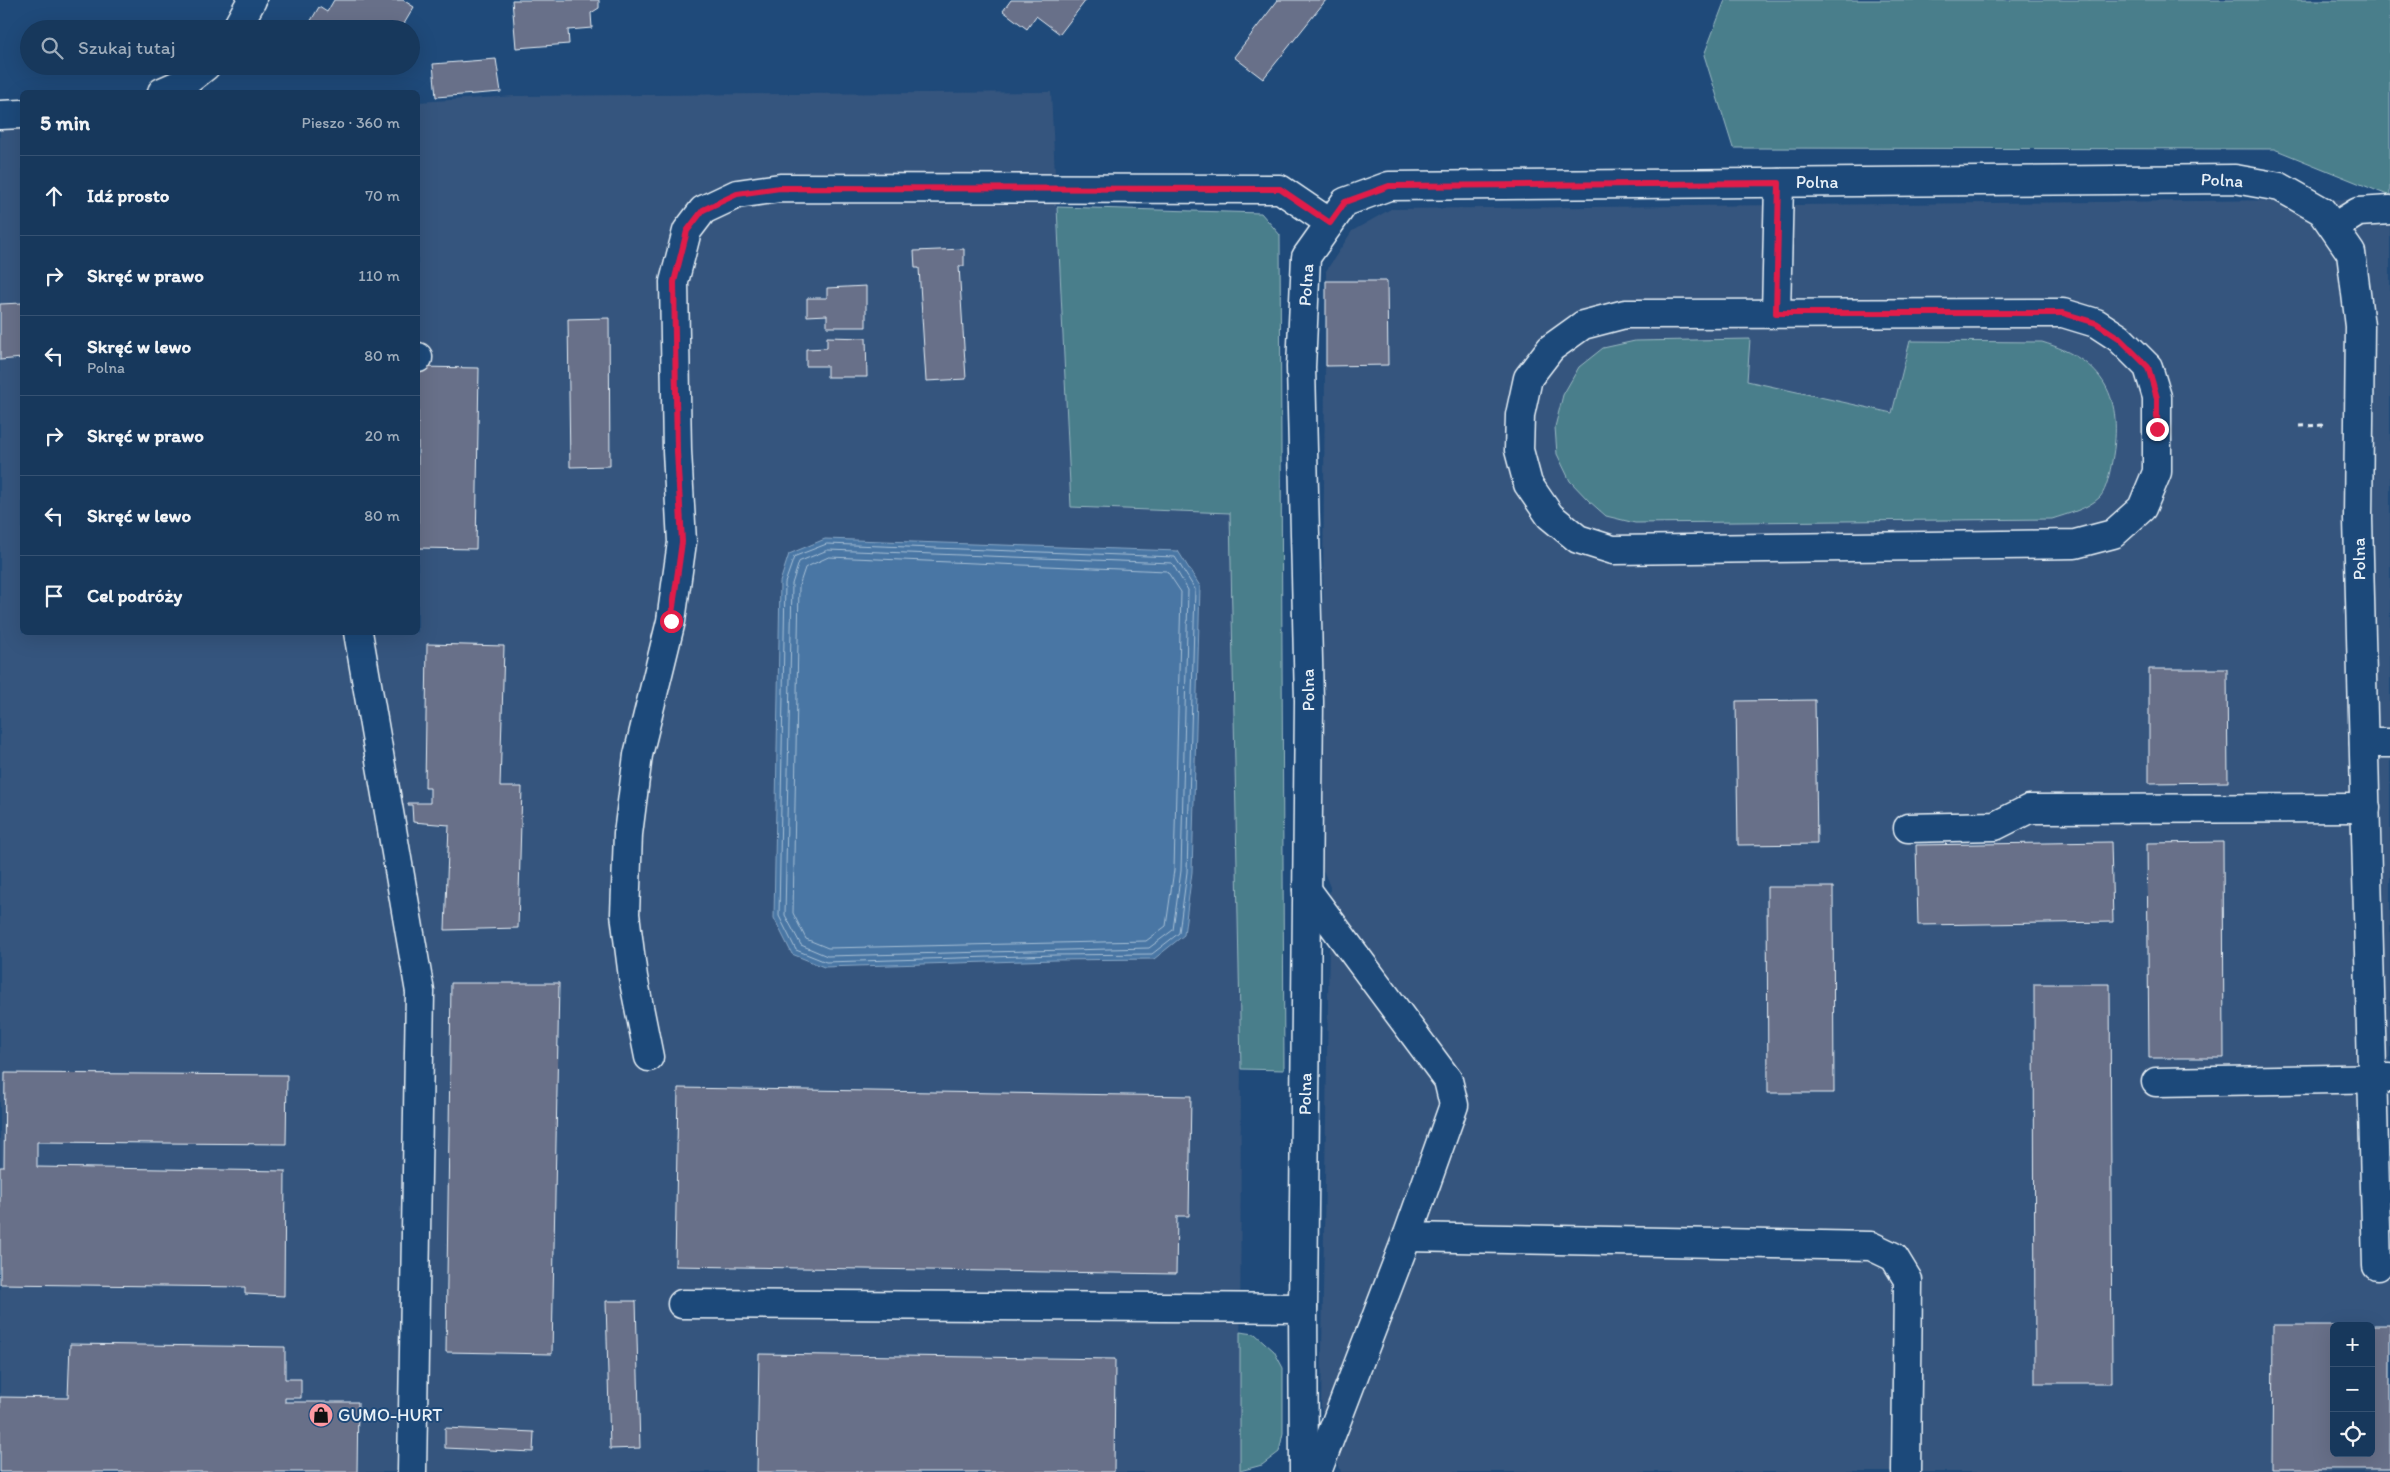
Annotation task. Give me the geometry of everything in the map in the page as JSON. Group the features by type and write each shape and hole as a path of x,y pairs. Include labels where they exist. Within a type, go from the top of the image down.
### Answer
{"street":[{"path":"241,20 252,0"},
{"path":"168,90 188,81 195,75"},
{"path":"0,115 20,114"},
{"name":"Polna","path":"1304,1472 1303,1308 1309,701 1301,367 1306,257 1345,202 1389,186 2235,179 2280,187 2322,211 2351,253 2360,326 2358,519 2377,743 2366,808 2381,1078 2377,1266"},
{"path":"1776,313 1779,183"},
{"path":"649,1057 624,914 628,834 638,755 671,621 682,542 677,451 674,282 687,231 703,210 737,194 780,188 1280,189 1330,223"},
{"path":"2334,227 2358,212 2390,210"},
{"path":"1776,313 2063,313 2096,323 2119,338 2148,367 2157,398 2157,472 2142,508 2114,534 2075,544 1612,550 1578,539 1550,516 1528,484 1519,450 1520,416 1528,378 1551,348 1583,325 1625,314 1776,313"},
{"path":"359,635 420,992 412,1472"},
{"path":"1908,828 1995,826 2029,809 2366,808"},
{"path":"1308,890 1448,1080 1454,1105 1407,1237 1317,1472"},
{"path":"2156,1082 2381,1078"},
{"path":"1407,1237 1871,1246 1894,1258 1908,1280 1906,1472"},
{"path":"682,1304 1303,1308"}],"shaded area":[{"path":"1051,92 1071,507 1230,513 1241,993 1240,1472 0,1472 0,128 20,127 20,635 420,635 420,102 516,96"},
{"path":"2390,199 2390,1472 1341,1472 1321,1408 1330,887 1321,865 1322,698 1326,271 1352,231 1391,209"}],"green space":[{"path":"1725,0 2390,0 2390,196 2274,149 1733,148 1704,55"},
{"path":"1057,207 1261,213 1280,235 1284,1070 1241,1069 1230,513 1071,507"},
{"path":"1750,339 1747,381 1892,413 1910,341 2042,342 2064,350 2095,371 2105,385 2112,401 2115,418 2115,439 2105,489 2100,497 2090,505 2052,519 1635,523 1606,516 1570,481 1557,454 1555,427 1563,395 1579,367 1603,348 1635,341"},
{"path":"1240,1332 1255,1334 1274,1351 1283,1368 1283,1433 1279,1452 1262,1465 1240,1471"}],"water":[{"path":"825,539 1178,551 1200,586 1192,872 1184,935 1154,959 824,967 792,954 774,918 780,582 789,554"}],"building":[{"path":"334,0 403,0 414,7 406,20 311,20 319,7 327,12"},
{"path":"512,0 599,0 599,8 591,13 592,28 568,30 569,44 516,48"},
{"path":"1011,0 1086,0 1060,34 1036,16 1027,29 1003,11"},
{"path":"1278,0 1326,0 1263,79 1234,57"},
{"path":"496,59 501,92 436,97 433,64"},
{"path":"964,249 964,266 959,266 966,379 926,381 919,268 915,268 914,251"},
{"path":"1326,281 1387,281 1388,365 1326,366"},
{"path":"866,286 866,327 827,327 827,315 807,316 807,298 827,298 827,288"},
{"path":"20,303 20,358 0,360 0,304"},
{"path":"609,318 610,466 570,467 568,319"},
{"path":"827,337 866,338 867,377 827,377 827,366 806,366 806,349 827,348"},
{"path":"420,367 479,368 476,549 420,548"},
{"path":"427,644 504,646 500,787 522,787 518,928 445,930 449,825 413,822 412,805 408,805 408,803 430,803 430,788 425,788"},
{"path":"2149,669 2227,669 2228,782 2149,783"},
{"path":"1815,700 1817,844 1738,845 1736,701"},
{"path":"2111,842 2113,922 1918,925 1916,845"},
{"path":"2223,842 2224,1058 2149,1058 2147,843"},
{"path":"1767,887 1833,887 1834,1093 1768,1093"},
{"path":"451,983 559,983 552,1354 446,1352"},
{"path":"2034,984 2110,984 2112,1383 2035,1383"},
{"path":"5,1073 287,1075 286,1144 37,1142 37,1167 285,1171 284,1296 245,1294 245,1287 0,1284 0,1167 4,1167"},
{"path":"678,1088 1191,1096 1189,1216 1177,1216 1176,1274 675,1266"},
{"path":"606,1301 636,1301 640,1448 610,1449"},
{"path":"2273,1325 2330,1325 2330,1457 2375,1457 2375,1325 2390,1325 2390,1469 2272,1469"},
{"path":"70,1344 285,1347 285,1379 301,1379 301,1398 285,1398 285,1402 358,1402 357,1472 0,1472 0,1397 68,1398"},
{"path":"759,1354 1115,1359 1114,1472 757,1472"},
{"path":"445,1428 534,1432 533,1452 445,1448"}],"place":[{"name":"GUMO-HURT","path":"321,1415"}],"route":[{"path":"671,621 682,542 677,451 674,282 687,231 703,210 737,194 780,188 1280,189 1330,223 1345,202 1389,186 1779,183 1776,313 2063,313 2096,323 2119,338 2148,367 2157,398 2157,429"}]}
